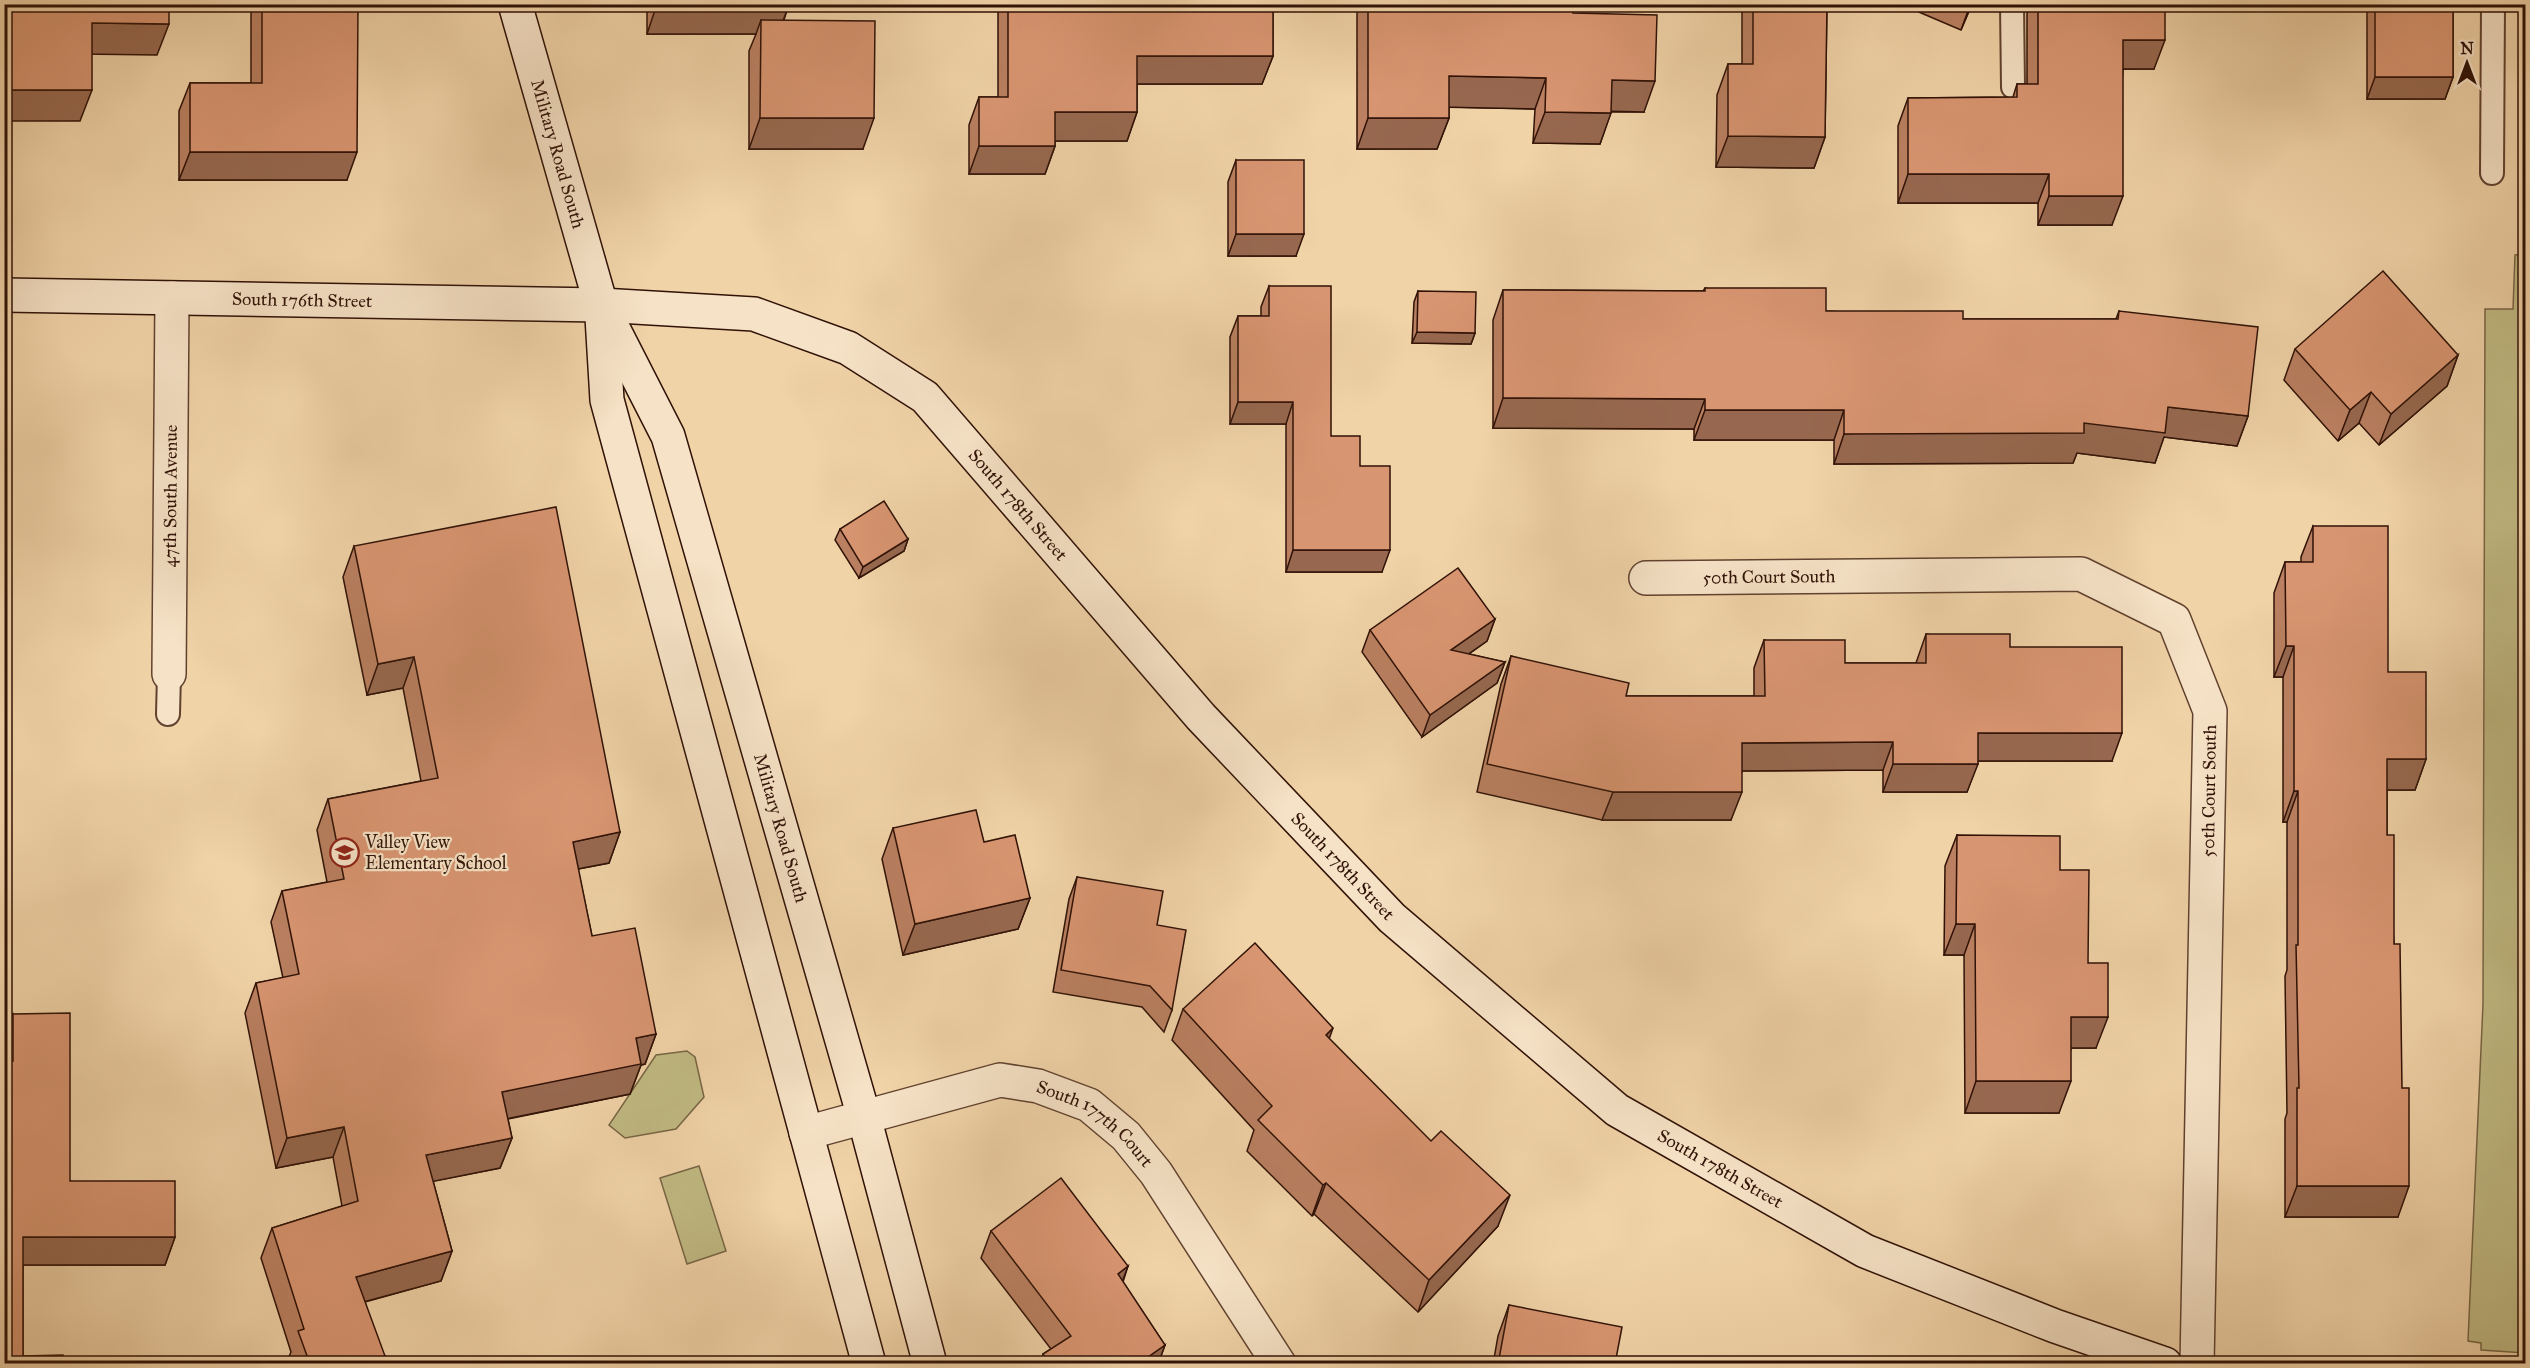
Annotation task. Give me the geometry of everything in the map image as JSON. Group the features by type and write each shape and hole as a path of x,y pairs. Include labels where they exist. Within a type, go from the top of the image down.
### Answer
{"street":[{"name":"Military Road South","path":"515,4 601,305 668,436 864,1117 930,1364"},
{"name":"South 176th Street","path":"4,295 601,305"},
{"name":"47th South Avenue","path":"168,694 172,298"},
{"name":"Military Road South","path":"601,305 607,400 869,1364"},
{"name":"South 178th Street","path":"601,305 754,314 848,348 925,397 1201,717 1392,918 1617,1110 1865,1251 2055,1326 2165,1364"},
{"name":"50th Court South","path":"1646,578 2081,574 2174,620 2210,711 2197,1364"},
{"name":"South 177th Court","path":"806,1133 1000,1080 1038,1086 1089,1105 1126,1136 1156,1173 1279,1364"}],"lane":[{"path":"2012,4 2013,87"},
{"path":"2492,173 2493,4"}],"shaded area":[{"path":"2526,254 2525,1353 2481,1350 2481,1343 2468,1341 2483,1004 2485,309 2513,309 2515,255"},
{"path":"687,1051 695,1057 704,1097 676,1129 625,1138 609,1125 656,1055"},
{"path":"699,1166 726,1251 687,1264 660,1178"}],"building":[{"path":"4,4 169,4 169,24 92,23 92,90 4,90"},
{"path":"262,4 358,4 357,152 190,152 190,83 262,83"},
{"path":"1008,4 1273,4 1273,56 1137,56 1137,112 1055,112 1055,146 979,146 979,97 1008,97"},
{"path":"1368,4 1573,4 1573,13 1657,15 1655,81 1612,80 1611,113 1545,112 1546,78 1449,76 1449,118 1368,118"},
{"path":"1753,4 1827,4 1825,137 1728,136 1728,64 1753,64"},
{"path":"2038,4 2165,4 2165,40 2123,40 2123,196 2049,196 2049,174 1908,174 1908,98 2017,97 2017,84 2038,84"},
{"path":"2375,4 2453,4 2453,77 2375,77"},
{"path":"761,20 875,21 874,118 760,118"},
{"path":"1236,160 1304,160 1304,234 1236,234"},
{"path":"2383,271 2458,355 2391,414 2371,392 2350,410 2295,349"},
{"path":"1269,286 1331,286 1331,436 1360,436 1360,466 1390,466 1390,550 1293,550 1293,402 1238,402 1238,316 1269,316"},
{"path":"1705,288 1826,288 1826,311 1963,311 1963,319 2118,319 2119,311 2258,327 2248,416 2168,407 2165,433 2084,423 2084,433 1844,434 1844,410 1705,410 1705,399 1503,398 1503,290 1705,291"},
{"path":"1418,291 1476,292 1475,333 1417,332"},
{"path":"4,377 7,377 6,512 11,512 11,616 4,616"},
{"path":"884,501 908,539 863,567 840,529"},
{"path":"556,507 620,832 573,842 592,936 635,928 656,1034 636,1038 641,1064 502,1092 512,1138 426,1155 452,1251 356,1277 385,1356 366,1364 310,1364 298,1331 304,1329 272,1228 358,1201 344,1127 287,1138 256,983 299,974 282,891 344,879 328,799 438,778 414,657 378,664 354,546"},
{"path":"2313,526 2388,526 2388,672 2426,672 2426,759 2387,759 2387,835 2394,835 2394,944 2400,944 2402,1088 2409,1088 2409,1186 2297,1186 2298,791 2294,791 2294,646 2286,646 2285,562 2313,562"},
{"path":"1458,568 1495,619 1451,650 1505,662 1430,715 1370,630"},
{"path":"1926,634 2010,634 2010,647 2122,647 2122,733 1978,733 1978,764 1893,764 1893,742 1742,743 1742,792 1613,792 1487,764 1511,656 1629,683 1626,696 1765,696 1764,640 1845,640 1845,663 1926,663"},
{"path":"976,810 984,842 1015,835 1030,898 915,924 893,828"},
{"path":"1957,835 2060,836 2060,870 2089,870 2088,963 2108,963 2108,1017 2071,1017 2071,1081 1976,1081 1975,924 1956,924"},
{"path":"1077,877 1163,891 1157,925 1186,930 1172,1010 1150,986 1061,970"},
{"path":"1255,943 1333,1028 1326,1035 1431,1141 1441,1131 1510,1195 1429,1280 1326,1183 1323,1185 1258,1120 1272,1106 1183,1009"},
{"path":"70,1013 70,1181 175,1181 175,1237 23,1237 23,1356 63,1355 63,1364 4,1364 4,1061 13,1061 13,1014"},
{"path":"1061,1178 1128,1266 1118,1274 1165,1345 1138,1364 1049,1364 1043,1354 1071,1336 991,1231"},
{"path":"1509,1305 1622,1327 1615,1364 1498,1364"}],"place":[{"name":"Valley View Elementary School","path":"344,852"}]}
